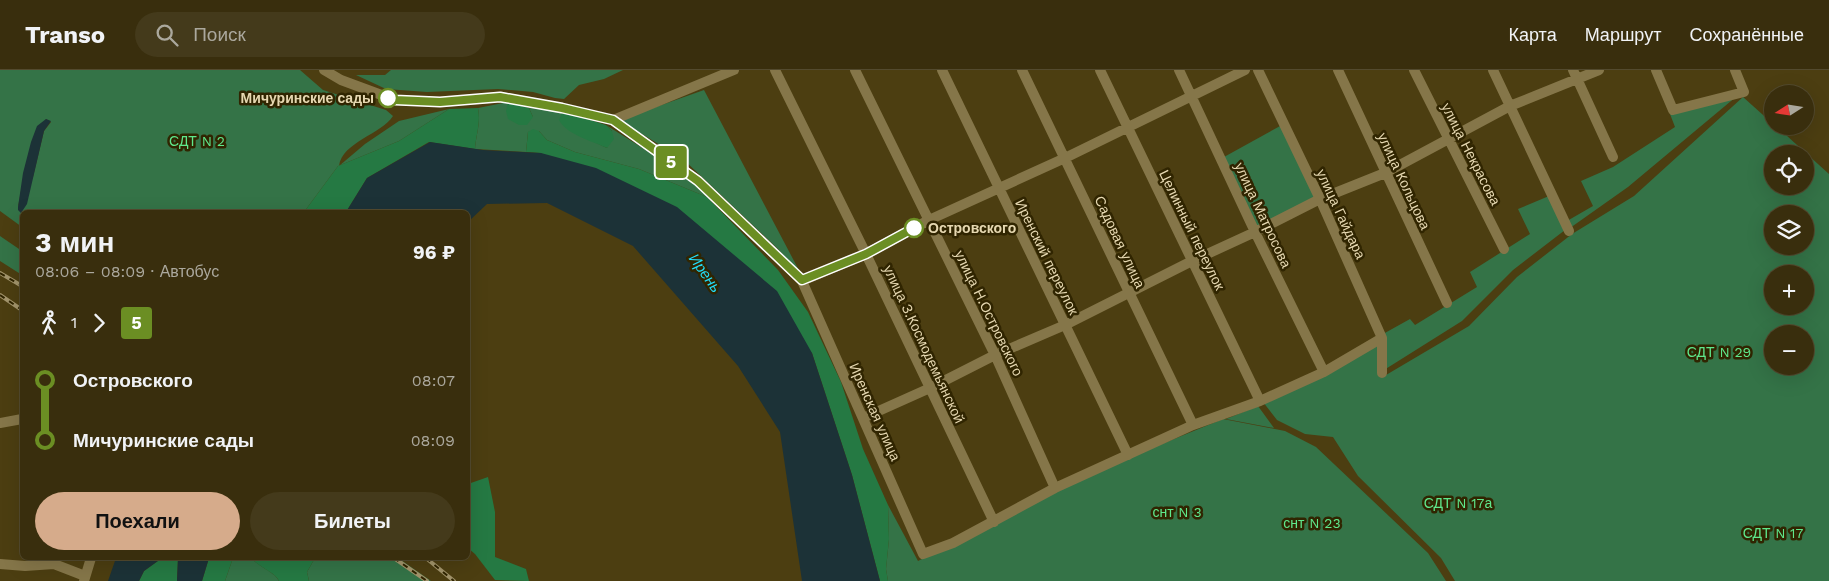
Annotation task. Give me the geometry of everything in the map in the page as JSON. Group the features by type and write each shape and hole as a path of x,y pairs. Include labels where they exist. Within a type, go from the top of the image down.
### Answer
{"street":[{"path":"324,70 341,80 395,100 440,102 500,97 562,108 613,120 698,181 802,280 866,254 929,220 1065,158 1245,70"},
{"path":"613,120 734,70"},
{"name":"улица З.Космодемьянской","path":"775,70 866,254 994,522"},
{"name":"улица Н.Островского","path":"855,70 995,355 1055,488"},
{"name":"Иренский переулок","path":"942,70 1128,455"},
{"name":"Садовая улица","path":"1022,70 1193,425"},
{"name":"Целинный переулок","path":"1100,70 1260,401"},
{"name":"улица Матросова","path":"1179,70 1255,232 1324,372"},
{"name":"улица Гайдара","path":"1258,70 1320,199 1382,338 1382,373"},
{"name":"улица Кольцова","path":"1338,70 1447,303"},
{"name":"улица Некрасова","path":"1414,70 1447,139 1504,249"},
{"path":"1493,70 1569,231"},
{"path":"863,418 930,388 995,355 1065,325 1192,260 1255,232 1320,199 1385,173 1510,106 1575,75 1599,70"},
{"path":"1656,70 1673,110 1744,92 1735,70"},
{"path":"1575,75 1613,157"},
{"name":"Иренская улица","path":"802,280 923,554 953,543 994,522"},
{"path":"994,522 1055,488 1193,425 1260,401 1324,372 1382,338"},
{"path":"1,423 20,419"},
{"path":"0,564 25,566 54,564 85,579 90,560"}],"green space":[{"name":"СДТ N 2","path":"0,70 300,70 323,90 386,110 393,116 388,122 347,151 339,166 305,210 20,210 20,226 0,211","holes":["46,119 51,122 44,131 33,177 18,207 26,164"]},
{"path":"391,70 623,70 604,79 579,85 564,99 533,92 498,89 427,92 386,89 356,75 385,75"},
{"path":"704,90 803,278 778,249 683,159 619,120"},
{"path":"1737,96 1628,187 1570,228 1567,221 1593,206 1581,181 1613,167 1675,127 1670,114"},
{"path":"1743,97 1764,116 1764,135 1786,135 1797,145 1764,145 1764,195 1814,195 1814,160 1829,174 1829,581 1455,581 1441,558 1358,476 1333,437 1305,434 1277,420 1263,402 1379,344 1386,375 1469,326 1517,277 1572,234 1634,196"},
{"path":"508,102 533,117 529,108 554,109 566,112 571,131 607,148 612,131 606,125 649,152 700,188 707,197 639,169 575,152 547,140 539,131 528,132 526,152 475,149 479,124 478,108"},
{"path":"508,102 529,108 533,117 527,125 519,125 508,119 506,111"},
{"path":"478,108 479,124 475,149 429,142 367,178 347,210 305,210 338,166 399,141 449,109"},
{"path":"449,109 399,141 340,165 365,144 399,121"},
{"path":"566,112 606,125 612,131 614,139 607,148 574,134 559,120 562,113"},
{"path":"1282,125 1316,197 1256,229 1224,157"},
{"path":"533,129 539,131 547,140 575,152 639,169 707,197 778,270 808,312 841,382 863,449 888,505 889,539 886,569 888,581 880,581 852,475 812,353 541,153 526,152 528,132"},
{"path":"1549,196 1565,230 1513,270 1462,321 1384,370 1383,334 1410,319 1415,325 1477,287 1470,272 1530,234 1518,209"},
{"path":"0,236 20,250 20,274 0,261"},
{"path":"1258,406 1274,428 1226,419"},
{"name":"снт N 3","path":"1223,419 1285,431 1316,447 1428,553 1446,581 888,581 886,569 889,539 888,505 918,561 1057,490 1130,457"},
{"path":"488,477 495,512 495,557 526,569 529,581 495,580 470,550 470,483"},
{"path":"159,560 178,560 177,581 139,581 144,571"},
{"path":"208,560 232,560 225,581 202,581"},
{"path":"232,560 253,560 279,581 225,581"},
{"path":"253,560 314,560 307,572 309,581 279,581 274,575"},
{"path":"314,560 401,560 431,581 309,581 307,572"}],"water":[{"path":"46,119 51,121 44,131 27,204 20,212 18,207 23,173 37,126"},
{"name":"Ирень","path":"430,142 483,150 541,153 596,168 677,207 777,291 812,353 852,475 880,581 802,581 780,432 738,366 633,246 547,203 487,204 470,220 470,210 347,210 367,178"},
{"path":"115,560 159,560 144,571 139,581 108,581"},
{"path":"178,560 208,560 202,581 177,581"}],"railway":[{"path":"0,273 20,285"},
{"path":"0,295 20,309"},
{"path":"397,560 427,581"},
{"path":"428,560 454,581"}],"bus line":[{"name":"5","path":"388,98 440,102 500,97 562,108 613,120 698,181 802,280 866,254 914,228"}],"place":[{"name":"Мичуринские сады","path":"388,98"},
{"name":"Островского","path":"914,228"}],"park label":[{"name":"СДТ N 29","path":"1719,352"},
{"name":"СДТ N 17а","path":"1458,503"},
{"name":"снт N 23","path":"1312,523"},
{"name":"СДТ N 17","path":"1773,533"}]}
